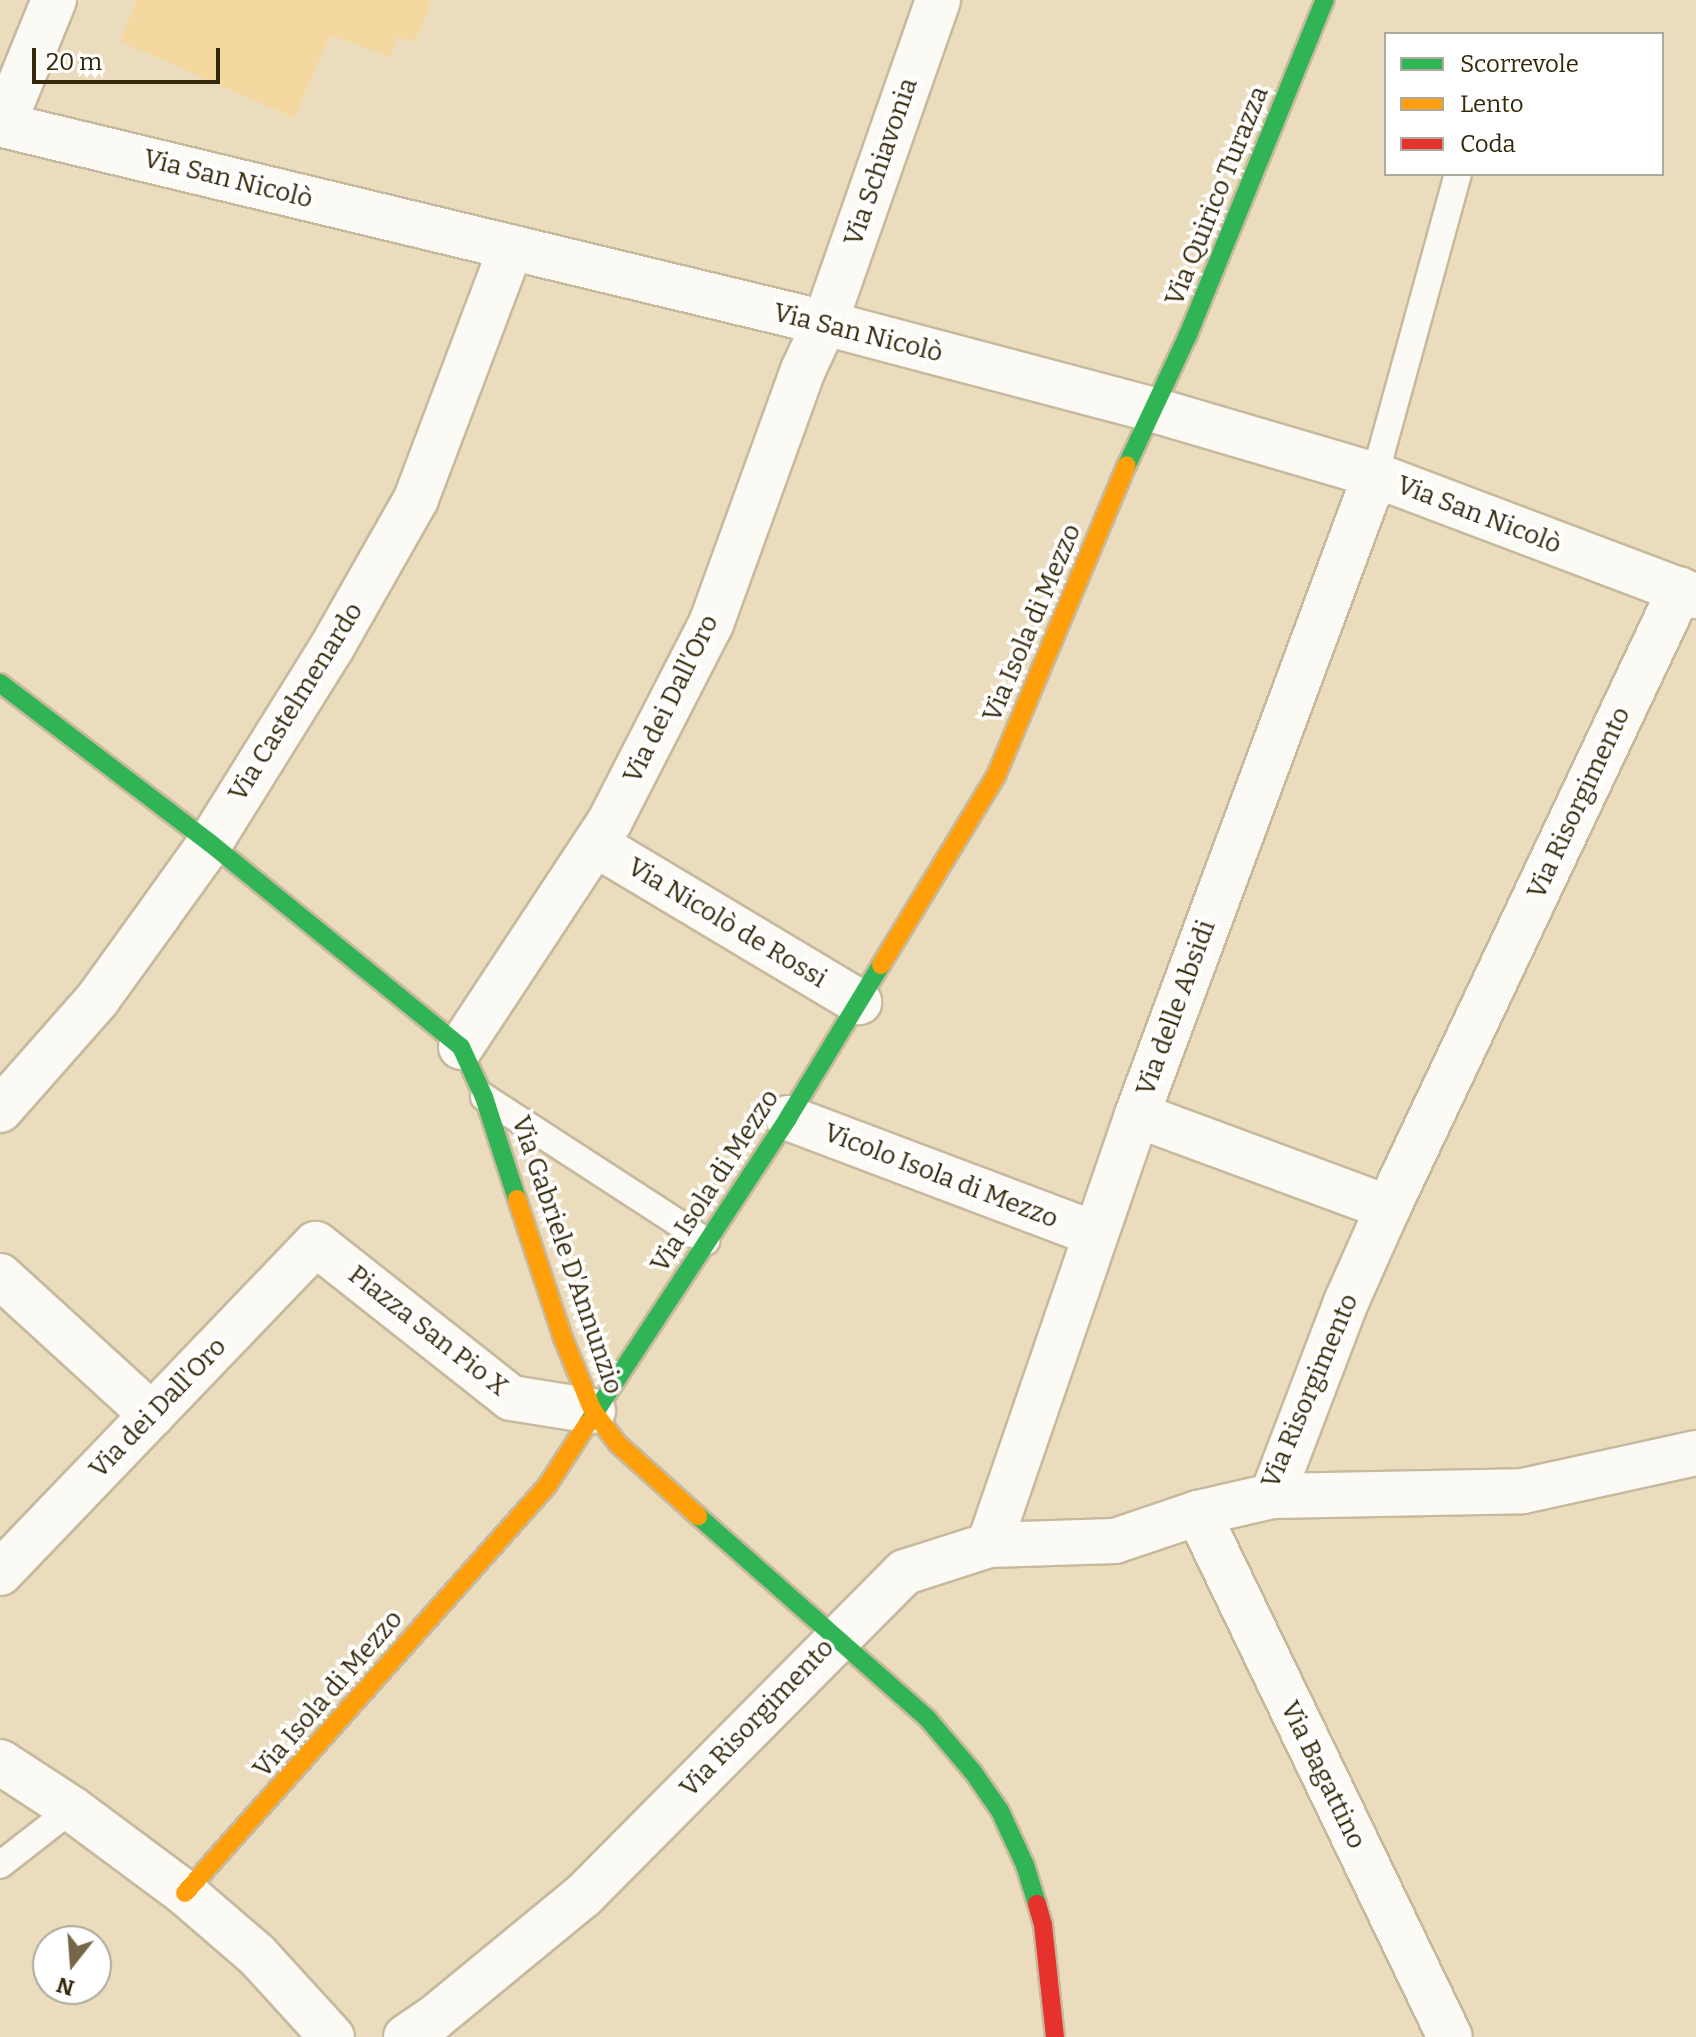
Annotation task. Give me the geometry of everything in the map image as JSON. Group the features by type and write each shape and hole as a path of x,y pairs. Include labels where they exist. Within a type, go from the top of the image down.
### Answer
{"street":[{"path":"2,124 54,0"},
{"name":"Via Schiavonia","path":"825,323 938,0"},
{"name":"Via Quirico Turazza","path":"1151,409 1188,335 1325,0"},
{"name":"Via San Nicolò","path":"2,124 825,323 1151,409 1375,475 1688,593"},
{"name":"Via Castelmenardo","path":"0,1110 97,1000 210,843 332,647 416,499 511,247"},
{"name":"Via dei Dall'Oro","path":"461,1047 610,821 711,624 803,370 825,323"},
{"name":"Via Isola di Mezzo","path":"185,1893 547,1486 593,1411 788,1118 996,776 1151,409"},
{"name":"Via delle Absidi","path":"989,1545 1137,1115 1375,475"},
{"name":"Via Risorgimento","path":"406,2037 583,1896 836,1637 905,1572 989,1545 1115,1541 1198,1513 1272,1496 1347,1300 1388,1208 1688,593"},
{"name":"Via Gabriele D'Annunzio","path":"0,683 210,843 461,1047 484,1097 563,1338 593,1411 618,1444 647,1471 927,1718 973,1772 1000,1811 1025,1865 1043,1925 1055,2037"},
{"name":"Via Nicolò de Rossi","path":"595,844 859,1002"},
{"path":"1137,1115 1388,1208"},
{"name":"Vicolo Isola di Mezzo","path":"788,1118 1095,1234"},
{"name":"Via dei Dall'Oro","path":"0,1573 316,1244"},
{"name":"Piazza San Pio X","path":"316,1244 511,1398 593,1411"},
{"path":"0,1276 152,1415"},
{"path":"1272,1496 1523,1491 1696,1453"},
{"name":"Via Bagattino","path":"1198,1513 1450,2037"},
{"path":"0,1762 72,1809 185,1893 257,1955 332,2037"}],"lane":[{"path":"1375,475 1457,176"},
{"path":"484,1097 706,1241"},
{"path":"0,1865 72,1809"}],"shaded area":[{"path":"137,0 432,0 415,42 397,37 390,57 330,35 294,118 120,41"}],"traffic: fast":[{"path":"1127,465 1188,335 1325,0"},
{"path":"0,683 210,843 461,1047 484,1097 517,1199"},
{"path":"588,1423 788,1118 881,965"},
{"path":"698,1516 927,1718 973,1772 1000,1811 1025,1865 1037,1904"}],"traffic: slow":[{"path":"881,965 996,776 1127,465"},
{"path":"517,1199 563,1338 593,1411 618,1444 698,1516"},
{"path":"185,1893 547,1486 588,1423"}],"traffic: jam":[{"path":"1037,1904 1043,1925 1055,2037"}]}
